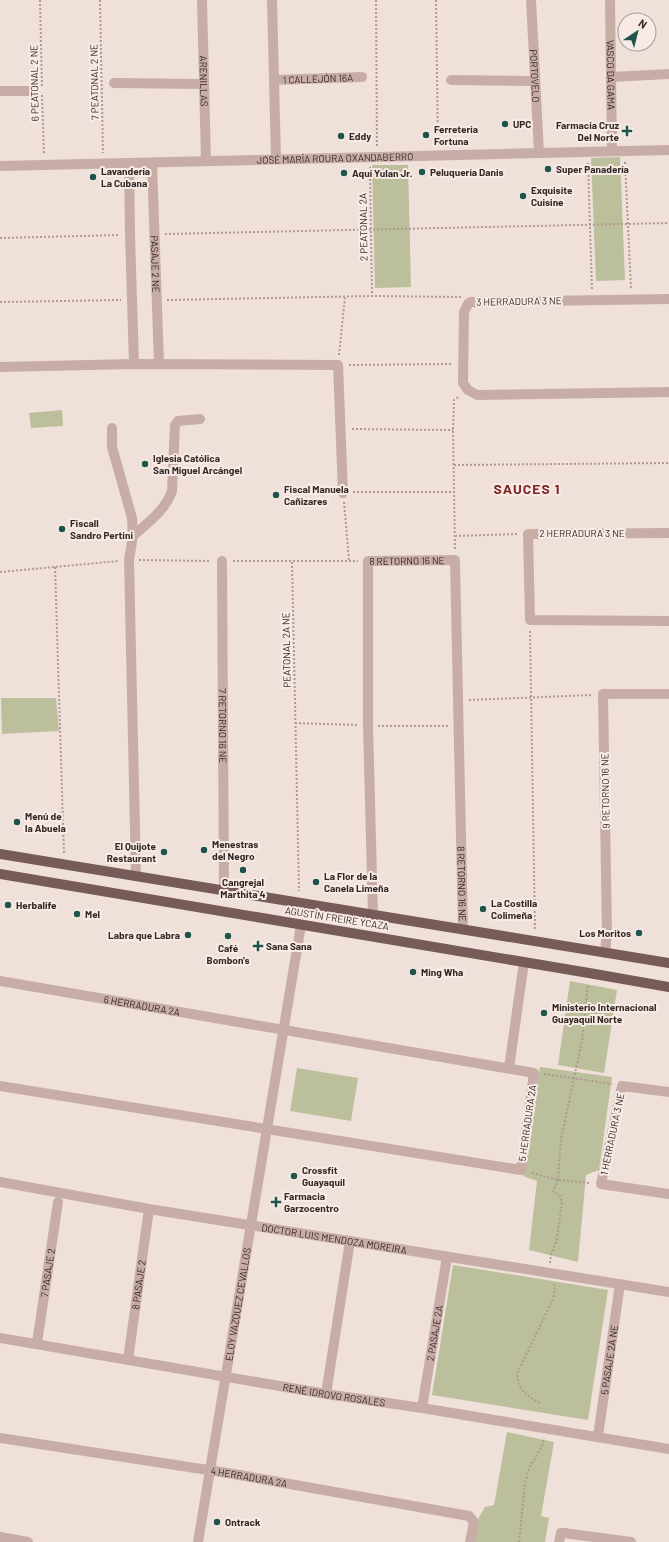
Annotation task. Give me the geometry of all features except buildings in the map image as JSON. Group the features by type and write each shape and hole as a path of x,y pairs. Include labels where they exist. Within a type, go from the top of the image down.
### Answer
{"main road":[{"name":"AGUSTÍN FREIRE YCAZA","path":"0,854 669,964"},
{"name":"AGUSTÍN FREIRE YCAZA","path":"0,874 669,987"}],"street":[{"name":"ARENILLAS","path":"202,0 206,161"},
{"path":"272,0 276,159"},
{"name":"PORTOVELO","path":"531,0 539,153"},
{"name":"VASCO DA GAMA","path":"610,0 612,151"},
{"path":"610,77 669,74"},
{"name":"1 CALLEJÓN 16A","path":"274,80 362,77"},
{"path":"451,80 535,81"},
{"path":"114,83 203,84"},
{"path":"0,91 32,91"},
{"name":"JOSÉ MARÍA ROURA OXANDABERRO","path":"0,166 669,150"},
{"name":"PASAJE 2 NE","path":"152,163 159,364"},
{"path":"129,164 134,364"},
{"name":"3 HERRADURA 3 NE","path":"468,390 463,383 464,312 468,304 476,300 669,299"},
{"path":"0,367 134,364 338,365 343,492"},
{"path":"468,390 477,395 669,392"},
{"path":"133,536 164,507 170,495 175,425 178,421 200,419"},
{"path":"112,428 112,448 132,518 133,536 129,560 136,876"},
{"name":"2 HERRADURA 3 NE","path":"530,620 528,534 669,533"},
{"name":"8 RETORNO 16 NE","path":"373,915 368,726 368,561 455,560 463,929"},
{"name":"7 RETORNO 16 NE","path":"222,561 224,890"},
{"path":"530,620 669,620"},
{"path":"603,694 669,694"},
{"name":"9 RETORNO 16 NE","path":"603,694 607,933 605,953"},
{"name":"ELOY VAZQUEZ CEVALLOS","path":"198,1542 301,925"},
{"path":"509,1068 524,962"},
{"name":"6 HERRADURA 2A","path":"0,981 284,1029"},
{"name":"5 HERRADURA 2A","path":"268,1129 521,1170 534,1073 284,1029"},
{"path":"0,1086 268,1129"},
{"name":"1 HERRADURA 3 NE","path":"669,1092 622,1086 601,1184 669,1194"},
{"name":"DOCTOR LUIS MENDOZA MOREIRA","path":"0,1182 149,1209 669,1292"},
{"name":"7 PASAJE 2","path":"37,1344 58,1202"},
{"name":"8 PASAJE 2","path":"128,1360 149,1209"},
{"path":"326,1394 350,1241"},
{"name":"2 PASAJE 2A","path":"422,1408 447,1257"},
{"name":"5 PASAJE 2A NE","path":"598,1436 620,1284"},
{"name":"RENÉ IDROVO ROSALES","path":"0,1338 326,1394 598,1436 669,1449"},
{"name":"4 HERRADURA 2A","path":"0,1438 210,1470 469,1516 474,1522 470,1542"},
{"path":"559,1542 561,1534 564,1533 631,1542"},
{"path":"0,1537 28,1542"}],"path":[{"name":"6 PEATONAL 2 NE","path":"40,0 44,165"},
{"name":"7 PEATONAL 2 NE","path":"100,0 103,164"},
{"name":"2 PEATONAL 2A","path":"372,296 371,230 374,157 376,0"},
{"path":"436,0 438,155"},
{"path":"624,150 632,300"},
{"path":"588,151 592,300"},
{"path":"155,235 669,223"},
{"path":"0,238 130,235"},
{"path":"345,296 338,365 463,364"},
{"path":"157,300 345,296 460,297 468,304"},
{"path":"0,302 132,300"},
{"path":"455,560 454,400 468,390"},
{"path":"341,429 453,430"},
{"path":"454,465 669,463"},
{"path":"349,562 343,492 454,492"},
{"path":"455,536 528,534"},
{"path":"0,572 129,560 368,561"},
{"name":"PEATONAL 2A NE","path":"292,561 299,903"},
{"path":"55,567 65,864"},
{"path":"530,620 536,942"},
{"path":"458,700 603,694"},
{"path":"540,1403 528,1395 518,1384 517,1374 556,1290 550,1272 551,1255 557,1239 562,1202 560,1196 554,1191 558,1180 561,1139 582,1041 590,973"},
{"path":"534,1073 622,1086"},
{"path":"521,1170 558,1180 601,1184"},
{"path":"519,1542 525,1483 529,1468 544,1443 544,1436"}],"green space":[{"path":"620,157 625,280 596,281 591,158"},
{"path":"372,165 408,165 411,287 375,288"},
{"path":"62,410 63,426 31,428 29,413"},
{"path":"1,698 56,698 59,731 2,734"},
{"path":"570,981 617,990 604,1073 558,1065"},
{"path":"540,1067 612,1077 599,1170 586,1175 578,1262 529,1250 537,1181 523,1176"},
{"path":"297,1068 358,1078 351,1121 290,1111"},
{"path":"453,1265 608,1290 588,1420 432,1395"},
{"path":"507,1432 554,1442 541,1516 549,1518 545,1542 474,1542 479,1517 485,1507 494,1505"}],"place":[{"name":"UPC","path":"505,124"},
{"name":"Farmacia Cruz Del Norte","path":"627,131"},
{"name":"Ferretería Fortuna","path":"426,135"},
{"name":"Eddy","path":"341,136"},
{"name":"Super Panadería","path":"548,169"},
{"name":"Peluquería Danis","path":"422,172"},
{"name":"Aquí Yulan Jr.","path":"344,173"},
{"name":"Lavandería La Cubana","path":"93,177"},
{"name":"Exquisite Cuisine","path":"523,196"},
{"name":"Iglesia Católica San Miguel Arcángel","path":"145,464"},
{"name":"Fiscal Manuela Cañizares","path":"276,495"},
{"name":"Fiscall Sandro Pertini","path":"62,529"},
{"name":"Menú de la Abuela","path":"17,822"},
{"name":"Menestras del Negro","path":"204,850"},
{"name":"El Quijote Restaurant","path":"164,852"},
{"name":"Cangrejal Marthita 4","path":"243,870"},
{"name":"La Flor de la Canela Limeña","path":"316,882"},
{"name":"Herbalife","path":"8,905"},
{"name":"La Costilla Colimeña","path":"483,909"},
{"name":"Mel","path":"77,914"},
{"name":"Los Moritos","path":"639,933"},
{"name":"Labra que Labra","path":"188,935"},
{"name":"Café Bombon's","path":"228,936"},
{"name":"Sana Sana","path":"258,946"},
{"name":"Ming Wha","path":"413,972"},
{"name":"Ministerio Internacional Guayaquil Norte","path":"544,1013"},
{"name":"Crossfit Guayaquil","path":"294,1176"},
{"name":"Farmacia Garzocentro","path":"276,1202"},
{"name":"Ontrack","path":"217,1522"}],"district":[{"name":"SAUCES 1","path":"527,488"}]}
